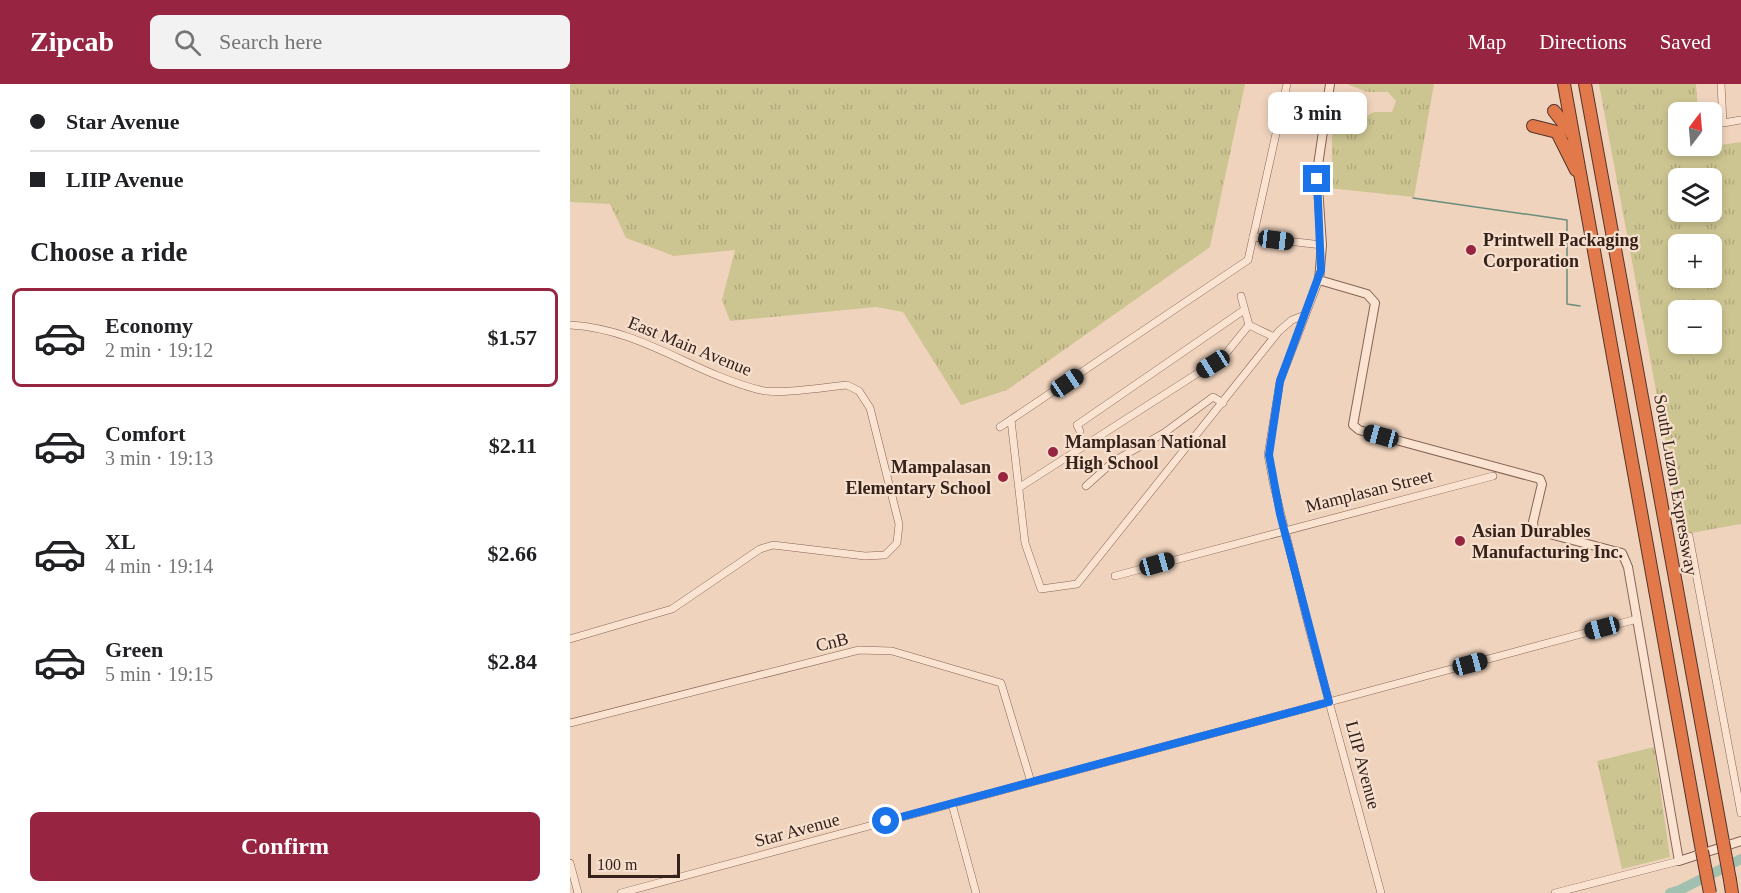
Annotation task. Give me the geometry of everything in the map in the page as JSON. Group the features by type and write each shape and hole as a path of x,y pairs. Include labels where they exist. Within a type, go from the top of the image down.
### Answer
{"highway":[{"path":"1564,84 1710,893"},
{"name":"South Luzon Expressway","path":"1585,84 1732,893"},
{"path":"1554,111 1573,136"},
{"path":"1533,126 1557,132 1583,186"}],"street":[{"path":"1000,427 1248,260 1287,84"},
{"name":"LIIP Avenue","path":"1330,84 1317,172 1322,245 1319,280 1280,381 1270,434 1270,467 1329,702 1381,893"},
{"path":"1721,84 1723,123 1741,120"},
{"path":"1253,237 1322,245"},
{"path":"1319,280 1367,294 1375,302 1352,420 1354,428 1540,479 1542,484 1533,528 1538,532 1622,553 1628,562 1679,861"},
{"path":"1241,296 1249,325 1274,337"},
{"path":"1080,431 1077,425 1244,310"},
{"path":"1011,420 1025,543 1037,582 1041,590 1077,585 1274,337 1292,320 1305,315"},
{"name":"East Main Avenue","path":"570,325 595,327 642,340 706,373 763,391 847,385 859,391 870,408 899,524 897,543 885,555 773,545 760,549 672,609 570,639"},
{"path":"1020,487 1223,357 1249,325"},
{"path":"1086,486 1114,461 1164,433 1213,397 1223,403"},
{"name":"Mamplasan Street","path":"1115,576 1284,529 1493,476"},
{"path":"1689,536 1741,813"},
{"name":"Star Avenue","path":"621,893 1637,619"},
{"name":"CnB","path":"570,723 859,650 884,649 1001,683 1031,782"},
{"path":"952,804 976,893"},
{"path":"1555,893 1679,861 1741,841"},
{"path":"570,863 578,893"}],"green space":[{"path":"570,84 1245,84 1210,247 1007,390 961,405 903,312 876,307 730,321 722,300 735,250 674,256 626,238 610,204 570,202"},
{"path":"1347,84 1434,84 1414,197 1328,188 1332,183 1332,136 1341,117 1363,118 1374,112 1392,112 1396,101 1388,92 1367,92"},
{"path":"1599,84 1696,84 1697,102 1668,102 1668,156 1722,156 1722,145 1741,142 1741,524 1680,535 1668,455"},
{"path":"1654,747 1670,857 1622,869 1597,761"}],"waterway":[{"path":"1413,198 1567,220 1567,304 1580,306"},
{"path":"1670,893 1741,859"}],"place":[{"name":"Printwell Packaging Corporation","path":"1471,250"},
{"name":"Mamplasan National High School","path":"1053,452"},
{"name":"Mampalasan Elementary School","path":"1003,477"},
{"name":"Asian Durables Manufacturing Inc.","path":"1460,541"}],"route":[{"path":"886,821 1329,702 1280,514 1269,455 1270,434 1280,381 1321,270 1322,245 1317,179"}]}
